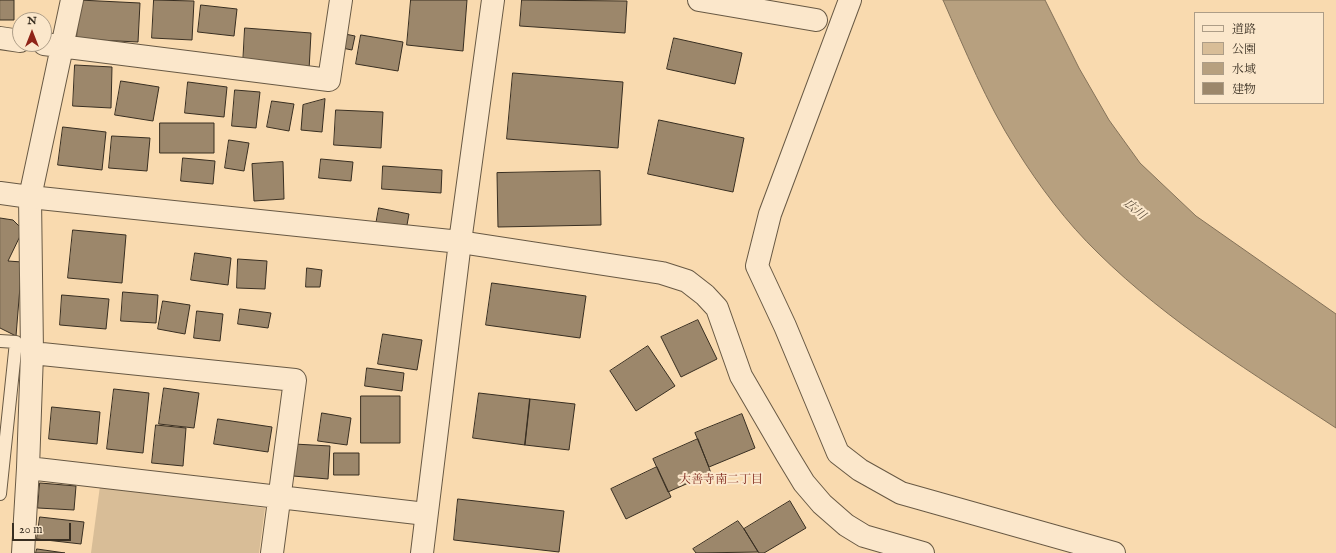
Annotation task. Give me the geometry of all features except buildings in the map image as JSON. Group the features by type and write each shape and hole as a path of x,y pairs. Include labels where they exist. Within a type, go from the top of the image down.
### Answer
{"street":[{"path":"23,553 32,353 30,197 53,45 72,0"},
{"path":"53,45 329,80 341,0"},
{"path":"422,553 460,242 493,0"},
{"path":"699,0 816,20"},
{"path":"850,0 770,214 757,266 785,326 838,453 860,470 901,492 1114,553"},
{"path":"0,38 12,40"},
{"path":"0,193 460,242 662,273 687,281 705,295 717,308 741,376 804,483 822,504 846,525 864,536 923,553"},
{"path":"32,353 295,380 272,553"},
{"path":"28,468 426,514"}],"lane":[{"path":"0,341 16,342 0,494"}],"green space":[{"path":"100,486 265,508 259,553 91,553"}],"water":[{"name":"広川","path":"943,0 1045,0 1079,68 1109,120 1140,163 1196,216 1336,314 1336,428 1243,367 1183,325 1125,278 1075,229 1044,190 1005,131 976,76"}],"district":[{"name":"大善寺南二丁目","path":"721,481"}]}
